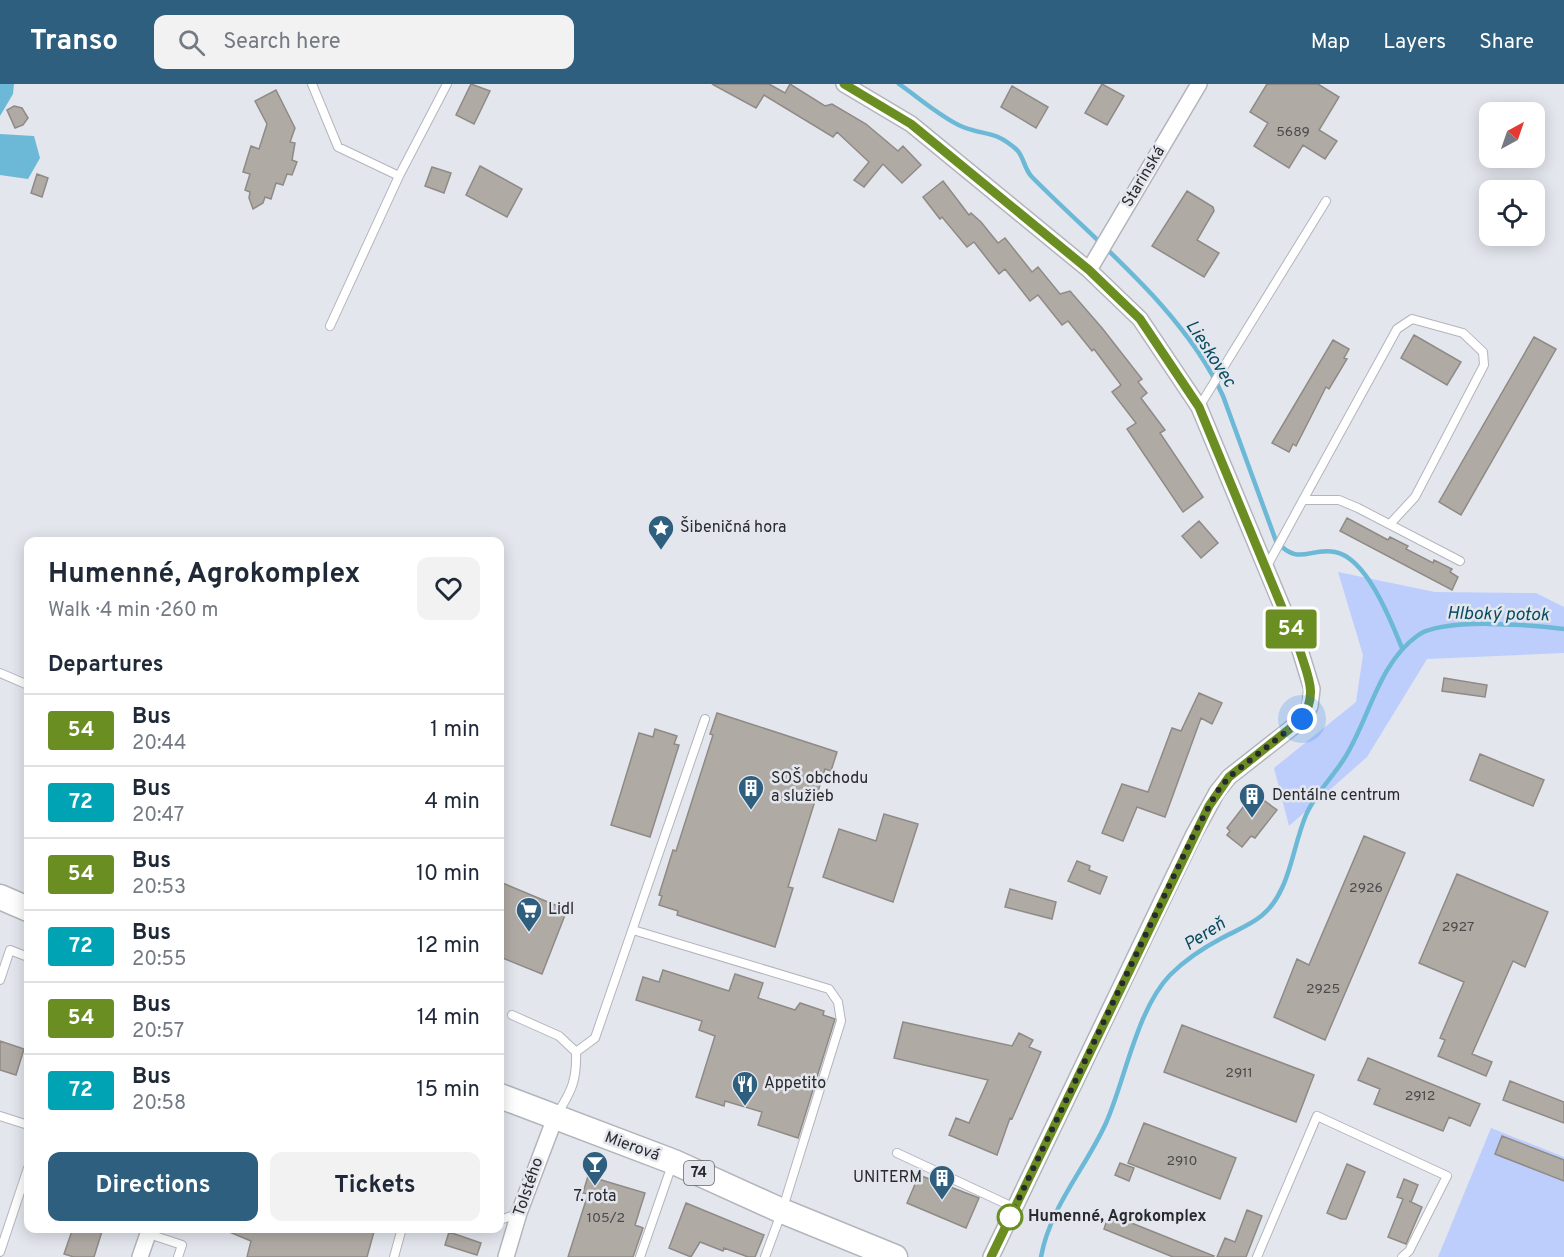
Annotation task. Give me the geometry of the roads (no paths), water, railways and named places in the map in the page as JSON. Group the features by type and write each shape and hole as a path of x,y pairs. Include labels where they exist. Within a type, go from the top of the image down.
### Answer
{"main road":[{"path":"0,897 24,907"},
{"name":"Mierová","path":"504,1098 674,1162 782,1211 896,1257"}],"street":[{"path":"844,84 911,124 1089,270 1140,319 1199,407 1300,651 1312,689 1310,706 1302,719 1245,764 1217,792 1194,834 991,1257"},
{"name":"Starinská","path":"1089,270 1199,84"},
{"name":"Tolstého","path":"507,1257 519,1213 555,1118"},
{"path":"140,1257 148,1233"}],"lane":[{"path":"312,84 338,147 399,176"},
{"path":"330,326 399,176 447,84"},
{"path":"1199,407 1326,201"},
{"path":"1266,568 1397,329 1412,319 1463,333 1483,352 1484,365 1415,497 1390,524"},
{"path":"1303,500 1339,500 1460,561"},
{"path":"0,673 24,683"},
{"path":"576,1052 595,1038 705,719"},
{"path":"633,930 829,989 838,1002 841,1022 782,1211 765,1257"},
{"path":"0,980 10,950 24,955"},
{"path":"512,1015 559,1036 576,1052 577,1075 568,1098 555,1118"},
{"path":"0,1116 24,1124"},
{"path":"1257,1257 1317,1116 1447,1176 1409,1251 1402,1257"},
{"path":"897,1153 1015,1208"},
{"path":"640,1257 674,1162"},
{"path":"0,1252 24,1180"},
{"path":"504,1219 519,1213"},
{"path":"154,1233 182,1245 178,1257"},
{"path":"396,1256 401,1233"}],"waterway":[{"name":"Lieskovec","path":"899,84 955,123 1003,139 1017,150 1032,177 1163,306 1186,335 1223,396 1276,541 1284,549 1298,555 1326,551 1347,557 1367,578 1376,592 1402,648"},
{"name":"Pereň","path":"1041,1257 1052,1221 1106,1123 1140,1025 1159,989 1170,975 1188,959 1257,919 1271,907 1285,880 1310,807 1353,744 1383,677 1404,648 1417,636 1446,626 1488,624 1564,629"}],"place":[{"name":"Šibeničná hora","path":"661,551"},
{"name":"SOŠ obchodu a služieb","path":"751,811"},
{"name":"Dentálne centrum","path":"1252,819"},
{"name":"Lidl","path":"529,933"},
{"name":"Appetito","path":"745,1107"},
{"name":"7. rota","path":"595,1187"},
{"name":"UNITERM","path":"942,1201"},
{"name":"Humenné, Agrokomplex","path":"1010,1217"}],"water label":[{"name":"Hlboký potok","path":"1498,615"}]}
